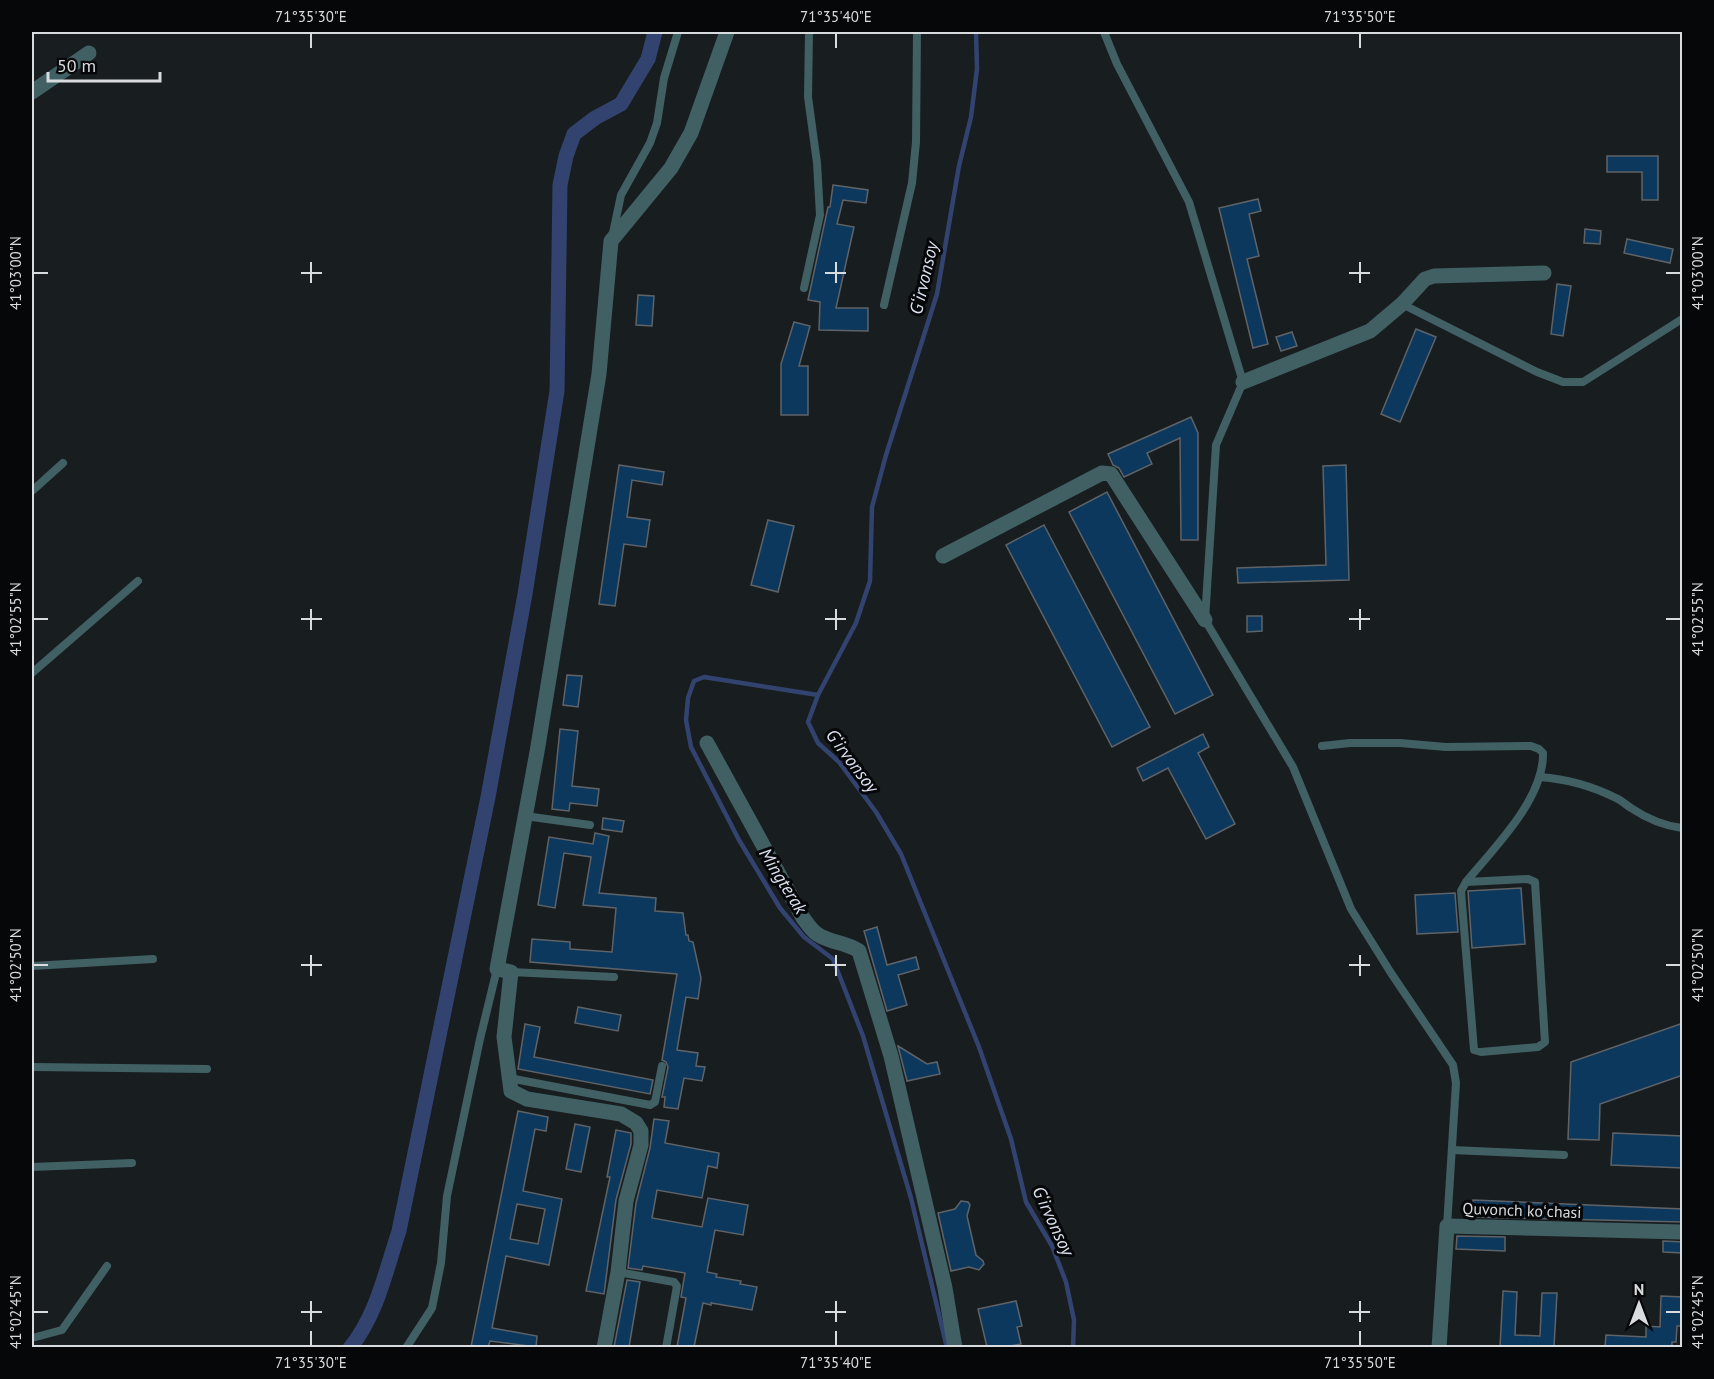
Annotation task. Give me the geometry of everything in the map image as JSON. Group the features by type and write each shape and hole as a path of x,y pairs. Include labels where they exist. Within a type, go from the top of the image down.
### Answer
{"street":[{"path":"604,1347 618,1272 626,1201 641,1145 641,1131 636,1123 621,1114 527,1099 511,1091 504,1037 504,971 525,816 599,374 611,241 671,168 691,133 727,32"},
{"path":"32,92 89,53"},
{"path":"1242,382 1370,331 1402,304 1425,279 1434,276 1544,273"},
{"path":"943,556 1102,473 1111,474 1205,620"},
{"path":"706,743 803,918 815,933 859,951 891,1056 945,1288 955,1347"},
{"name":"Quvonch koʻchasi","path":"1439,1347 1447,1226 1683,1232"}],"lane":[{"path":"611,241 621,195 650,143 657,123 664,78 678,32"},
{"path":"804,288 820,215 817,163 808,97 809,32"},
{"path":"884,305 912,183 916,142 917,32"},
{"path":"1104,32 1117,64 1189,202 1242,382 1216,445 1205,620 1293,766 1351,909 1391,974 1453,1065 1456,1083 1447,1226"},
{"path":"1402,304 1538,372 1563,382 1583,382 1683,319"},
{"path":"32,491 63,463"},
{"path":"32,673 138,581"},
{"path":"1322,746 1350,743 1400,743 1446,747 1530,746 1543,753 1540,777 1529,800 1510,829 1466,882 1461,891 1474,1050 1481,1052 1538,1047 1545,1042 1535,882 1528,879 1466,882"},
{"path":"1540,777 1562,778 1583,785 1618,798 1647,817 1671,827 1683,828"},
{"path":"525,816 590,825"},
{"path":"32,966 153,958"},
{"path":"406,1347 432,1308 441,1263 447,1196 480,1039 504,971 614,977"},
{"path":"509,1078 650,1105 655,1102 662,1066"},
{"path":"32,1067 207,1070"},
{"path":"1452,1150 1564,1155"},
{"path":"32,1167 132,1163"},
{"path":"32,1338 62,1330 106,1266"},
{"path":"618,1272 674,1282 677,1286 666,1347"}],"building":[{"path":"1607,156 1658,156 1658,200 1642,200 1642,172 1607,172"},
{"path":"833,185 868,190 866,203 843,200 837,224 854,227 836,308 868,308 868,331 819,330 820,302 808,300"},
{"path":"1258,199 1261,211 1249,214 1259,256 1247,259 1268,344 1253,348 1219,208"},
{"path":"1585,229 1601,231 1600,244 1584,243"},
{"path":"1627,239 1673,249 1670,263 1624,253"},
{"path":"1557,284 1571,286 1563,336 1551,334"},
{"path":"638,295 654,296 652,326 636,325"},
{"path":"794,322 810,326 799,366 808,366 808,415 781,415 781,364"},
{"path":"1416,329 1436,337 1400,422 1381,414"},
{"path":"1292,332 1297,346 1281,351 1276,337"},
{"path":"1191,417 1198,433 1198,540 1181,540 1180,438 1147,453 1152,464 1124,477 1119,468 1113,465 1108,454"},
{"path":"619,465 664,472 662,485 632,480 627,517 650,520 646,547 624,544 615,606 599,604"},
{"path":"1346,465 1349,580 1238,583 1237,568 1326,565 1323,466"},
{"path":"1107,492 1213,695 1175,714 1069,512"},
{"path":"768,520 794,526 778,592 751,585"},
{"path":"1044,525 1150,727 1112,747 1006,545"},
{"path":"1247,616 1262,616 1262,631 1247,632"},
{"path":"567,675 582,676 578,707 563,705"},
{"path":"560,729 578,731 572,786 599,789 597,806 570,803 569,811 552,809"},
{"path":"1203,734 1209,747 1198,753 1235,824 1206,839 1168,768 1143,781 1137,768"},
{"path":"603,818 624,821 622,832 602,829"},
{"path":"595,833 609,836 599,893 656,898 655,911 683,913 686,935 689,941 693,942 701,978 698,999 686,997 677,1050 698,1053 696,1066 705,1067 702,1081 684,1078 678,1109 664,1107 665,1097 662,1097 668,1067 662,1060 677,974 530,962 532,939 570,942 570,949 612,952 616,908 583,905 591,857 564,853 555,908 538,905 549,837 593,844"},
{"path":"1521,888 1525,944 1472,948 1468,891"},
{"path":"1455,893 1458,932 1417,934 1415,895"},
{"path":"877,927 887,965 916,957 919,969 898,975 907,1005 887,1011 864,931"},
{"path":"578,1007 621,1015 618,1031 575,1023"},
{"path":"1683,1023 1683,1075 1600,1104 1599,1140 1568,1139 1571,1062"},
{"path":"525,1024 540,1027 534,1057 653,1080 650,1094 518,1069"},
{"path":"898,1046 927,1064 937,1062 940,1074 907,1081"},
{"path":"518,1111 548,1117 546,1131 535,1129 523,1191 562,1199 549,1265 506,1256 492,1328 537,1336 536,1347 490,1341 488,1347 471,1347","holes":["517,1204 545,1209 538,1244 510,1239"]},
{"path":"654,1119 669,1121 665,1143 719,1153 717,1168 708,1166 702,1198 657,1190 652,1218 702,1227 708,1198 748,1205 743,1235 715,1230 707,1272 717,1274 716,1277 741,1281 740,1284 757,1287 752,1310 703,1303 694,1347 677,1347 686,1298 681,1297 685,1273 643,1266 642,1270 628,1268 636,1203 650,1148"},
{"path":"575,1124 590,1127 581,1172 566,1169"},
{"path":"616,1130 631,1133 631,1144 616,1200 604,1294 586,1291 610,1177 607,1177"},
{"path":"1613,1133 1683,1136 1683,1168 1611,1165"},
{"path":"1473,1200 1683,1209 1683,1222 1472,1217"},
{"path":"961,1201 968,1202 970,1205 967,1216 976,1255 984,1264 979,1270 969,1267 951,1271 938,1213 955,1209"},
{"path":"1457,1236 1505,1237 1505,1251 1456,1249"},
{"path":"1663,1241 1683,1242 1683,1253 1663,1252"},
{"path":"627,1280 640,1282 629,1347 614,1347"},
{"path":"1503,1291 1517,1292 1515,1335 1540,1336 1542,1293 1557,1293 1554,1347 1500,1347"},
{"path":"1661,1296 1683,1297 1683,1326 1677,1326 1676,1342 1672,1342 1672,1347 1605,1347 1606,1335 1646,1337 1646,1326 1660,1327"},
{"path":"1016,1301 1022,1326 1017,1327 1021,1344 987,1347 978,1309"}],"waterway":[{"path":"350,1348 374,1307 399,1231 488,797 525,594 557,391 560,185 566,156 574,134 595,118 621,104 648,59 655,32"},
{"name":"G‘irvonsoy","path":"976,32 977,69 971,117 959,166 937,294 872,507 870,581 856,623 818,695 808,722 818,743 839,762 876,812 901,854 979,1047 1011,1139 1026,1202 1052,1246 1066,1282 1074,1320 1073,1348"},
{"name":"Mingterak","path":"818,695 704,677 694,681 688,698 686,720 691,747 739,840 780,908 804,937 833,959 863,1036 911,1198 947,1348"}]}
